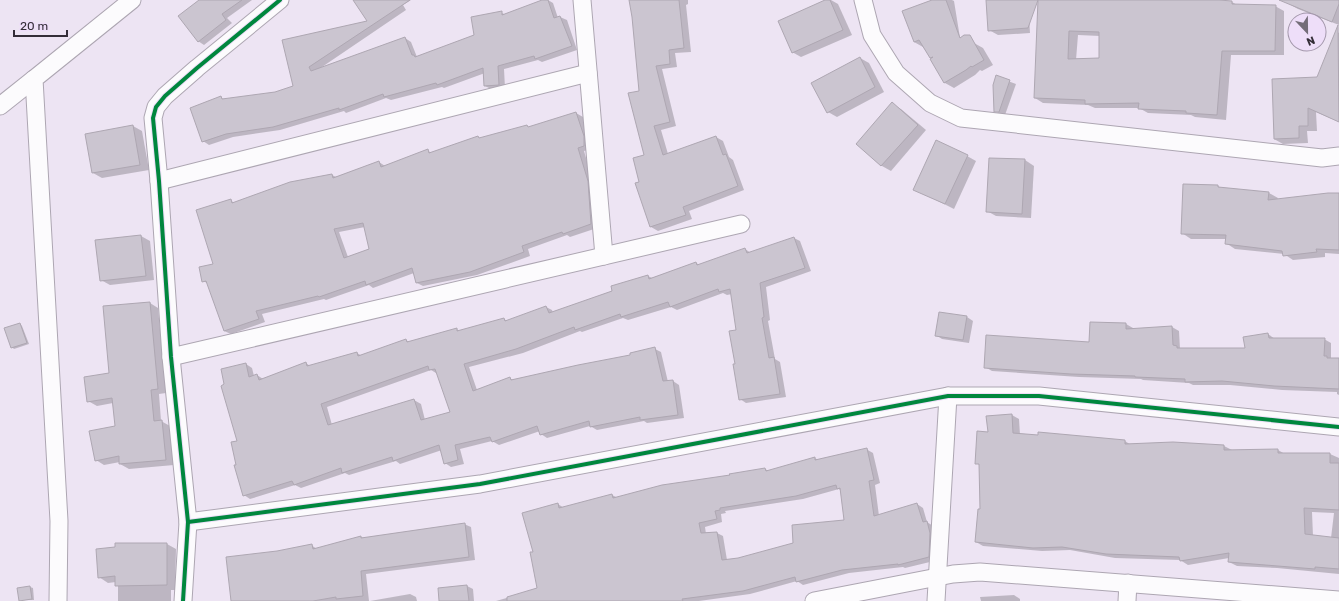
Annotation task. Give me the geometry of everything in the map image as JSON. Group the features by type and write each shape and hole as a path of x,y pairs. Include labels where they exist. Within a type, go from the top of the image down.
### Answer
{"street":[{"path":"0,106 132,0"},
{"path":"184,601 188,522 171,357 159,181 153,118 156,107 165,96 280,0"},
{"path":"582,0 604,256"},
{"path":"863,0 872,35 896,73 930,103 961,118 1322,158 1339,156"},
{"path":"159,181 588,73"},
{"path":"34,79 59,521 58,601"},
{"path":"171,357 741,224"},
{"path":"188,522 480,484 948,396 1039,396 1339,427"},
{"path":"936,601 948,396"},
{"path":"814,601 953,574 980,572 1128,583 1306,599 1339,600"},
{"path":"1128,583 1128,601"}],"building":[{"path":"199,0 242,0 222,14 226,20 198,42 178,16"},
{"path":"353,0 410,0 309,67 311,71 405,37 412,55 415,57 474,35 471,17 502,11 502,15 542,0 548,0 554,18 560,16 572,46 535,59 534,56 498,66 499,85 484,86 483,68 437,85 436,83 384,97 383,94 339,110 339,108 273,127 226,134 202,142 190,108 221,96 222,99 275,92 293,86 282,40 367,21"},
{"path":"629,0 679,0 684,48 669,50 670,64 656,66 670,122 654,126 663,155 716,136 723,155 726,154 738,186 683,207 686,215 650,227 635,183 639,182 633,158 644,155 628,93 639,91"},
{"path":"825,0 830,0 843,30 792,53 778,21"},
{"path":"932,0 946,0 960,38 964,35 970,35 984,60 972,67 971,66 944,83 930,59 933,57 930,58 919,40 914,42 902,11"},
{"path":"986,0 1038,0 1028,28 988,31"},
{"path":"1038,0 1219,0 1232,1 1232,4 1276,5 1275,51 1222,51 1217,115 1186,113 1186,111 1138,109 1139,103 1085,104 1085,100 1034,98","holes":["1069,31 1099,32 1099,58 1068,59"]},
{"path":"1279,0 1339,0 1339,4 1332,22 1327,20 1327,12 1308,12"},
{"path":"1338,25 1339,122 1308,108 1308,126 1299,126 1299,138 1274,139 1272,79 1317,77"},
{"path":"860,57 875,87 827,113 811,83"},
{"path":"996,75 1010,80 999,112 994,112 993,85"},
{"path":"892,102 918,125 881,166 856,144"},
{"path":"576,112 584,136 584,146 578,148 588,181 591,224 522,246 524,252 470,272 416,283 412,268 366,285 365,281 319,297 256,311 259,319 224,331 206,281 202,282 199,267 213,264 196,210 231,199 232,203 290,182 332,174 333,178 379,161 381,167 428,149 429,153 478,136 479,138 527,125 528,127","holes":["363,223 369,249 344,258 334,229"]},
{"path":"133,125 140,165 92,173 85,134"},
{"path":"936,140 968,155 945,204 913,190"},
{"path":"989,158 1025,159 1022,214 986,212"},
{"path":"1183,184 1218,185 1218,187 1269,192 1268,200 1339,193 1339,250 1316,249 1317,252 1283,256 1282,251 1225,244 1226,235 1181,234"},
{"path":"141,235 146,276 100,281 95,240"},
{"path":"794,237 805,268 760,283 764,317 762,318 769,358 774,357 780,394 739,400 733,364 735,364 729,331 736,330 730,289 719,292 718,289 670,307 668,302 621,317 620,314 575,330 574,327 516,349 464,364 473,391 510,377 511,380 630,355 630,353 655,347 663,381 673,380 678,415 640,420 640,417 590,427 589,421 540,435 537,426 492,442 490,437 455,445 458,460 444,464 439,445 393,461 392,457 342,473 341,468 294,485 292,481 243,496 234,465 236,465 231,442 237,441 221,386 224,384 221,369 246,363 249,377 257,374 259,380 306,362 307,366 357,352 358,356 406,339 407,342 457,328 457,331 504,318 505,321 546,306 549,313 612,291 611,286 648,275 649,279 696,262 697,265 745,248 747,253","holes":["428,366 429,370 435,369 450,412 421,420 414,399 328,425 321,404"]},
{"path":"150,302 158,389 151,390 154,421 162,420 166,460 119,464 119,456 95,461 89,431 115,426 112,398 87,402 84,377 109,373 103,306"},
{"path":"939,312 967,316 963,340 935,336"},
{"path":"1090,322 1126,323 1126,329 1172,326 1173,345 1177,346 1177,348 1245,348 1243,337 1268,333 1269,338 1325,338 1324,356 1327,356 1327,358 1339,358 1339,389 1274,386 1222,381 1185,382 1185,379 1071,374 984,368 986,335 1089,342"},
{"path":"20,323 27,343 11,348 4,328"},
{"path":"1012,414 1013,433 1038,435 1038,432 1125,440 1125,444 1173,442 1224,445 1224,450 1278,449 1278,453 1330,453 1330,463 1339,463 1339,510 1304,508 1305,534 1339,538 1339,569 1315,567 1315,569 1228,562 1229,553 1180,561 1179,557 1106,554 1062,547 1033,548 975,542 978,509 980,509 979,464 975,464 977,431 988,432 986,416"},
{"path":"867,448 874,480 869,481 874,516 917,503 923,522 927,521 930,533 929,557 898,565 842,570 796,582 795,577 743,591 682,599 683,601 507,601 507,597 537,588 530,552 533,552 522,513 558,503 559,508 612,494 613,498 662,485 730,475 729,474 765,468 766,471 815,457 815,460","holes":["836,485 837,489 840,488 844,520 792,525 793,543 738,558 722,560 717,532 701,533 699,523 717,519 715,511 720,510 720,508 796,496"]},
{"path":"465,523 469,557 361,571 363,596 336,599 336,597 313,601 231,601 226,557 277,551 312,544 313,549 361,536 361,538"},
{"path":"115,543 167,543 167,585 115,586 115,576 98,578 96,549 115,547"},
{"path":"467,585 469,601 439,601 438,588"},
{"path":"30,586 32,599 19,601 17,588"}],"cycle path":[{"path":"183,601 188,522 171,357 159,181 153,118 156,107 165,96 280,0"},
{"path":"188,522 480,484 948,396 1039,396 1339,427"}]}
